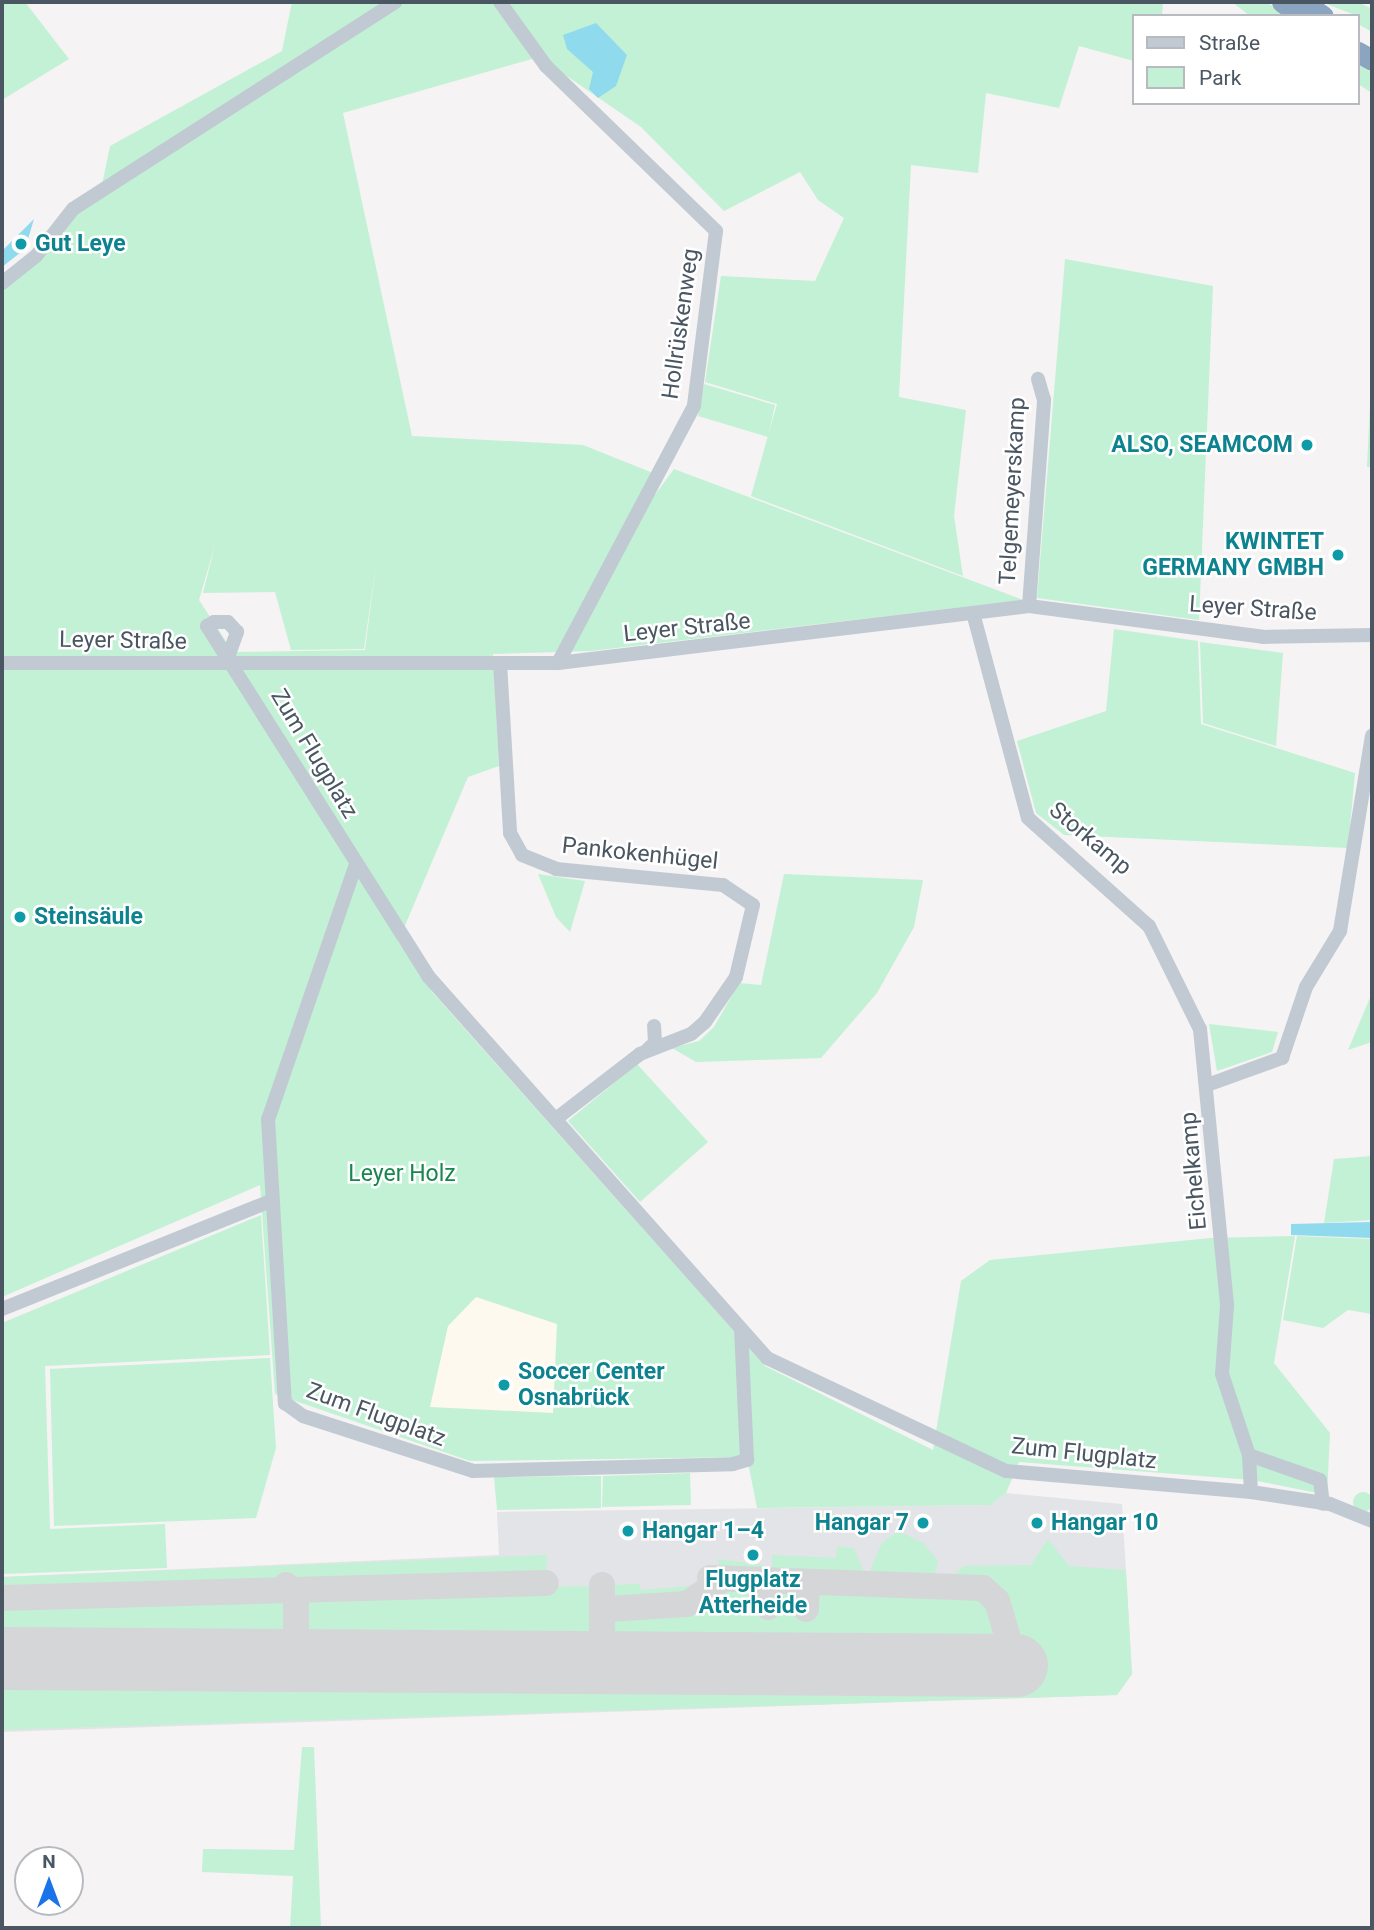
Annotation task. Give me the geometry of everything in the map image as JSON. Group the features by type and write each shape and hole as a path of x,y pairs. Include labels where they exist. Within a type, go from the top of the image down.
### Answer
{"highway":[{"path":"1282,2 1299,14"},
{"path":"1303,2 1320,14"}],"street":[{"path":"2,283 36,256 73,209 395,2"},
{"name":"Hollrüskenweg","path":"500,2 546,66 716,231 694,406 558,663"},
{"name":"Telgemeyerskamp","path":"1029,606 1044,400 1038,379"},
{"name":"Leyer Straße","path":"2,663 558,663 1029,606 1263,637 1372,635"},
{"name":"Storkamp","path":"973,613 1028,818 1149,926 1200,1029 1210,1084"},
{"name":"Zum Flugplatz","path":"230,661 355,867 453,1007 767,1358 1006,1471 1251,1492 1323,1504 1372,1521"},
{"name":"Pankokenhügel","path":"500,663 510,833 522,855 556,869 723,885 753,905 736,977 715,1009 691,1034 648,1049 556,1119"},
{"name":"Eichelkamp","path":"1251,1492 1249,1455 1222,1374 1227,1306 1210,1084 1282,1058 1306,987 1340,931 1372,736"},
{"name":"Zum Flugplatz","path":"355,867 268,1119 268,1202 285,1403 303,1416 450,1466 473,1471 747,1460 741,1329"},
{"path":"648,1049 655,1043 654,1026"},
{"path":"2,1309 268,1202"},
{"path":"1249,1455 1323,1483 1323,1504"}],"shaded area":[{"path":"476,1297 557,1324 553,1413 429,1407 448,1326"},
{"name":"Flugplatz Atterheide","path":"1006,1493 1122,1504 1132,1674 1117,1695 2,1732 2,1577 499,1555 497,1512 989,1505"}],"green space":[{"path":"2,2 25,2 69,59 2,100"},
{"name":"Leyer Holz","path":"292,2 1163,2 1162,14 1132,14 1132,60 1079,46 1059,108 986,93 978,173 911,165 899,397 966,410 954,516 963,576 751,496 777,404 705,382 721,276 815,281 844,218 818,200 800,172 724,211 641,127 539,57 343,113 412,436 583,445 653,473 612,553 674,469 1023,600 591,651 493,654 499,766 468,777 398,942 433,993 765,1366 933,1450 961,1281 990,1260 1210,1238 1295,1236 1274,1363 1330,1433 1327,1495 1252,1480 1019,1462 1006,1493 990,1505 757,1508 747,1457 470,1461 275,1394 260,1185 2,1297 2,287 101,190 110,146 282,51","holes":["215,545 203,593 275,592 291,650 364,649 377,557 365,650 233,652 199,600","476,1297 557,1324 553,1413 430,1407 448,1326"]},
{"path":"1232,2 1267,2 1283,14 1247,14"},
{"path":"1321,2 1358,2 1372,9 1372,32 1360,25 1360,14 1353,14"},
{"path":"1360,65 1372,73 1372,93 1360,85"},
{"path":"1065,259 1213,286 1199,620 1037,598"},
{"path":"704,384 775,405 768,437 698,416"},
{"path":"1370,405 1372,467 1367,467"},
{"path":"1114,629 1198,641 1201,724 1355,773 1348,848 1064,835 1036,813 1017,741 1106,711"},
{"path":"1200,642 1283,653 1276,746 1203,723"},
{"path":"538,874 585,881 570,932 556,917"},
{"path":"784,874 923,880 914,927 877,993 821,1058 696,1062 672,1048 699,1041 714,1027 739,983 761,985"},
{"path":"1372,993 1372,1042 1348,1050"},
{"path":"1209,1024 1278,1032 1272,1052 1217,1071"},
{"path":"637,1064 708,1142 640,1202 568,1121"},
{"path":"1372,1156 1372,1220 1324,1223 1334,1159"},
{"path":"261,1215 270,1355 45,1366 50,1529 165,1524 167,1568 2,1574 2,1323"},
{"path":"1297,1236 1372,1239 1372,1314 1348,1310 1323,1328 1283,1320"},
{"path":"270,1358 276,1448 256,1518 54,1526 50,1369"},
{"path":"690,1473 691,1505 602,1507 603,1476"},
{"path":"601,1476 601,1508 497,1510 494,1477"},
{"path":"1363,1492 1370,1495 1373,1502 1370,1509 1363,1512 1356,1509 1353,1502 1356,1495"},
{"path":"898,1531 923,1543 938,1561 933,1582 883,1581 870,1570 882,1543"},
{"path":"1048,1539 1069,1566 1126,1570 1132,1674 1117,1695 2,1730 2,1672 1035,1679 1037,1647 1016,1636 995,1589 954,1582 952,1576 964,1566 1031,1565"},
{"path":"837,1547 854,1548 863,1570 856,1576 772,1571 772,1555 836,1558"},
{"path":"547,1555 546,1577 297,1578 2,1592 2,1577"},
{"path":"717,1559 764,1565 764,1569 723,1573"},
{"path":"640,1584 640,1590 703,1585 677,1602 608,1599 608,1585"},
{"path":"724,1584 897,1597 981,1594 993,1604 1008,1645 1004,1650 608,1646 614,1615 689,1608"},
{"path":"595,1586 594,1648 302,1642 303,1602 320,1590"},
{"path":"284,1590 292,1609 288,1646 2,1645 2,1602"},
{"path":"302,1747 314,1747 321,1928 290,1928 293,1876 202,1872 203,1849 294,1850"}],"water":[{"path":"596,23 627,55 616,86 598,98 589,89 593,72 567,49 563,35"},
{"path":"34,219 25,249 2,267 2,251"},
{"path":"1372,1222 1372,1238 1291,1235 1291,1224"}],"taxiway":[{"path":"710,1578 983,1588 997,1601 1016,1665"},
{"path":"602,1614 609,1609 687,1604 723,1579"},
{"path":"768,1607 769,1580"},
{"path":"806,1609 807,1582"},
{"path":"2,1598 546,1583"},
{"path":"281,1660 296,1646 296,1595 286,1585"},
{"path":"602,1585 602,1649 621,1662"}],"runway":[{"path":"2,1658 1016,1665"}],"place":[{"name":"Gut Leye","path":"21,244"},
{"name":"ALSO, SEAMCOM","path":"1307,445"},
{"name":"KWINTET GERMANY GMBH","path":"1338,555"},
{"name":"Steinsäule","path":"20,917"},
{"name":"Soccer Center Osnabrück","path":"504,1385"},
{"name":"Hangar 7","path":"923,1523"},
{"name":"Hangar 10","path":"1037,1523"},
{"name":"Hangar 1–4","path":"628,1531"},
{"name":"Flugplatz Atterheide","path":"753,1555"}]}
